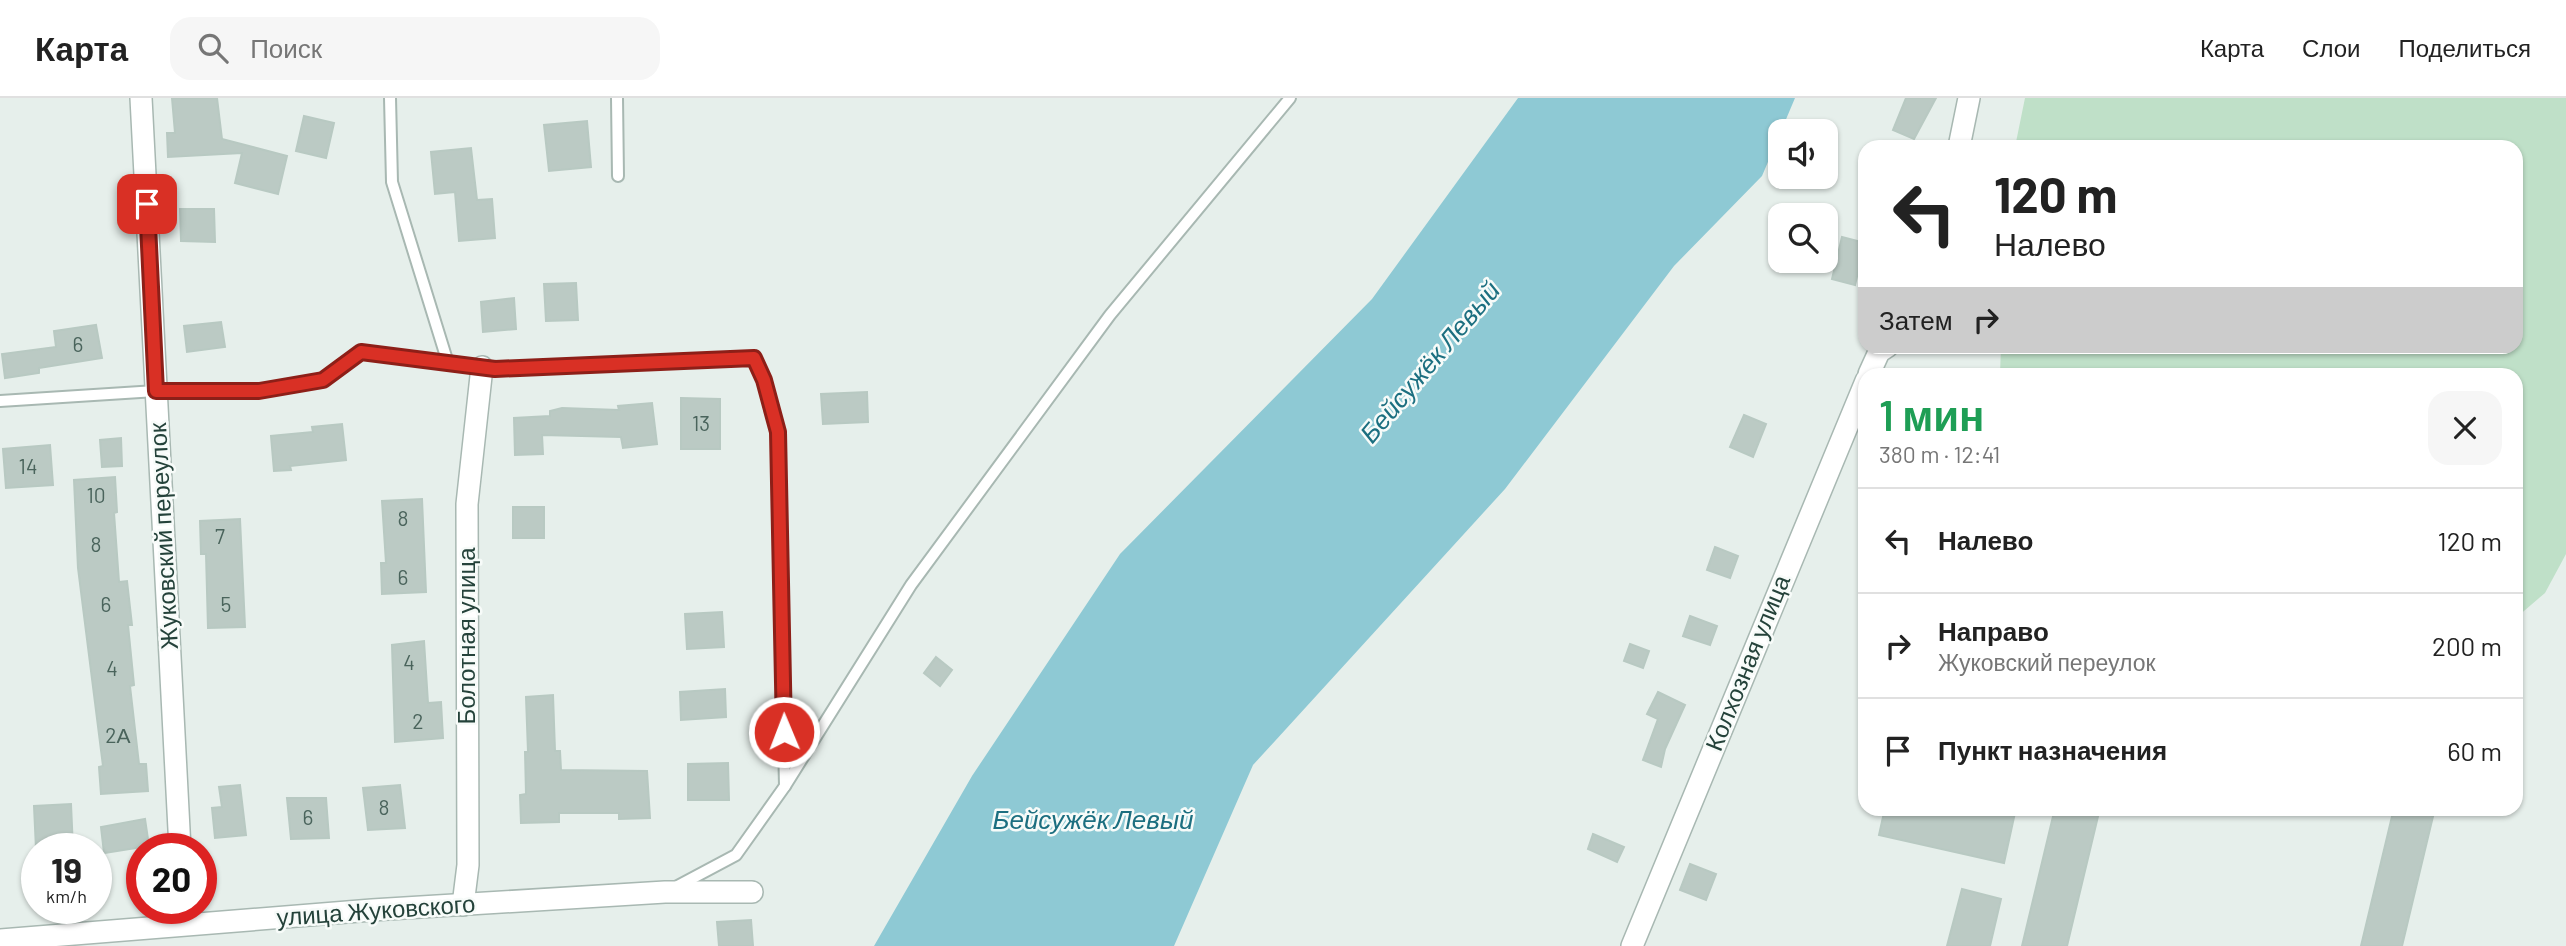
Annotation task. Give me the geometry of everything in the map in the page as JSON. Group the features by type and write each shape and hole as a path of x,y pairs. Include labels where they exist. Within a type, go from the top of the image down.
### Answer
{"street":[{"name":"Жуковский переулок","path":"141,98 179,833"},
{"path":"1960,140 1969,98"},
{"name":"Болотная улица","path":"463,905 468,865 467,504 482,367"},
{"name":"Колхозная улица","path":"1632,946 1858,400"},
{"name":"улица Жуковского","path":"217,915 463,905 666,892 752,892"},
{"name":"улица Жуковского","path":"0,940 126,923"}],"lane":[{"path":"390,98 392,182 448,363"},
{"path":"617,98 618,176"},
{"path":"666,892 736,855 785,786 911,585 1110,315 1290,98"},
{"path":"0,401 156,391 259,391 323,380 361,352 482,367 754,358 764,380 778,432 785,786"}],"green space":[{"path":"2025,98 2566,98 2566,554 2545,593 2523,612 2523,368 2000,368 2001,354 2523,354 2523,140 2016,140"}],"water":[{"name":"Бейсужёк Левый","path":"1518,98 1795,98 1786,119 1768,119 1768,162 1762,176 1674,266 1505,489 1253,765 1174,946 874,946 972,776 1120,554 1372,299"}],"building":[{"path":"172,98 217,98 222,139 287,156 278,194 235,183 242,153 168,157 167,133 175,133"},
{"path":"1906,98 1936,98 1914,139 1893,130"},
{"path":"304,116 334,123 326,158 296,151"},
{"path":"587,121 591,167 549,171 544,125"},
{"path":"471,148 477,200 492,199 495,238 459,241 455,192 435,194 431,152"},
{"path":"180,209 214,209 215,242 181,241"},
{"path":"1842,237 1858,241 1858,272 1855,285 1832,279 1833,273 1838,273 1838,254"},
{"path":"576,283 578,320 546,321 544,284"},
{"path":"514,298 516,329 483,332 481,302"},
{"path":"221,322 225,347 187,352 184,326"},
{"path":"96,325 102,358 39,368 39,373 5,378 2,354 56,347 54,331"},
{"path":"867,392 868,422 823,424 821,394"},
{"path":"681,398 720,399 720,449 681,449"},
{"path":"652,403 657,444 623,448 621,437 542,435 543,454 515,455 514,418 550,416 550,411 562,408 619,410 618,406"},
{"path":"1744,415 1766,424 1753,457 1730,447"},
{"path":"342,424 346,460 290,466 291,470 274,471 271,436 313,432 312,427"},
{"path":"121,438 122,466 102,467 100,440"},
{"path":"50,445 53,485 6,488 3,449"},
{"path":"115,477 117,512 114,513 119,582 127,581 134,685 130,686 139,764 146,764 148,791 101,794 99,767 103,766 78,568 74,480"},
{"path":"422,499 426,592 382,594 381,563 386,563 382,501"},
{"path":"513,507 544,507 544,538 513,538"},
{"path":"240,519 245,627 208,628 206,554 201,554 200,521"},
{"path":"1715,547 1738,556 1730,578 1707,570"},
{"path":"722,612 724,647 687,649 685,614"},
{"path":"1690,616 1717,626 1710,645 1683,636"},
{"path":"424,641 428,703 441,702 443,738 395,742 392,645"},
{"path":"1630,644 1649,651 1643,668 1624,661"},
{"path":"936,657 952,670 940,686 924,673"},
{"path":"725,689 726,717 681,720 680,692"},
{"path":"1658,692 1685,705 1665,749 1661,767 1643,760 1658,719 1647,714"},
{"path":"553,695 555,751 560,751 561,770 647,771 650,818 619,819 619,813 559,813 559,822 521,823 520,795 526,794 525,752 528,752 526,697"},
{"path":"728,763 729,800 688,800 688,764"},
{"path":"240,785 246,835 217,838 212,808 222,807 219,787"},
{"path":"400,785 405,828 368,830 363,788"},
{"path":"287,798 326,798 329,838 291,839"},
{"path":"71,804 72,833 35,833 34,806"},
{"path":"1883,816 2014,816 2004,863 1879,835"},
{"path":"2053,816 2098,816 2067,946 2022,946"},
{"path":"2392,816 2433,816 2402,946 2361,946"},
{"path":"145,819 147,833 126,833 126,850 112,852 112,833 102,833 101,827"},
{"path":"1593,834 1624,847 1617,862 1588,849"},
{"path":"1690,864 1716,874 1706,900 1680,890"},
{"path":"1962,889 2001,899 1990,946 1947,946"},
{"path":"751,920 753,946 719,946 717,922"}],"route":[{"path":"147,204 156,391 259,391 323,380 361,352 495,369 754,358 764,380 778,432 784,732"}]}
